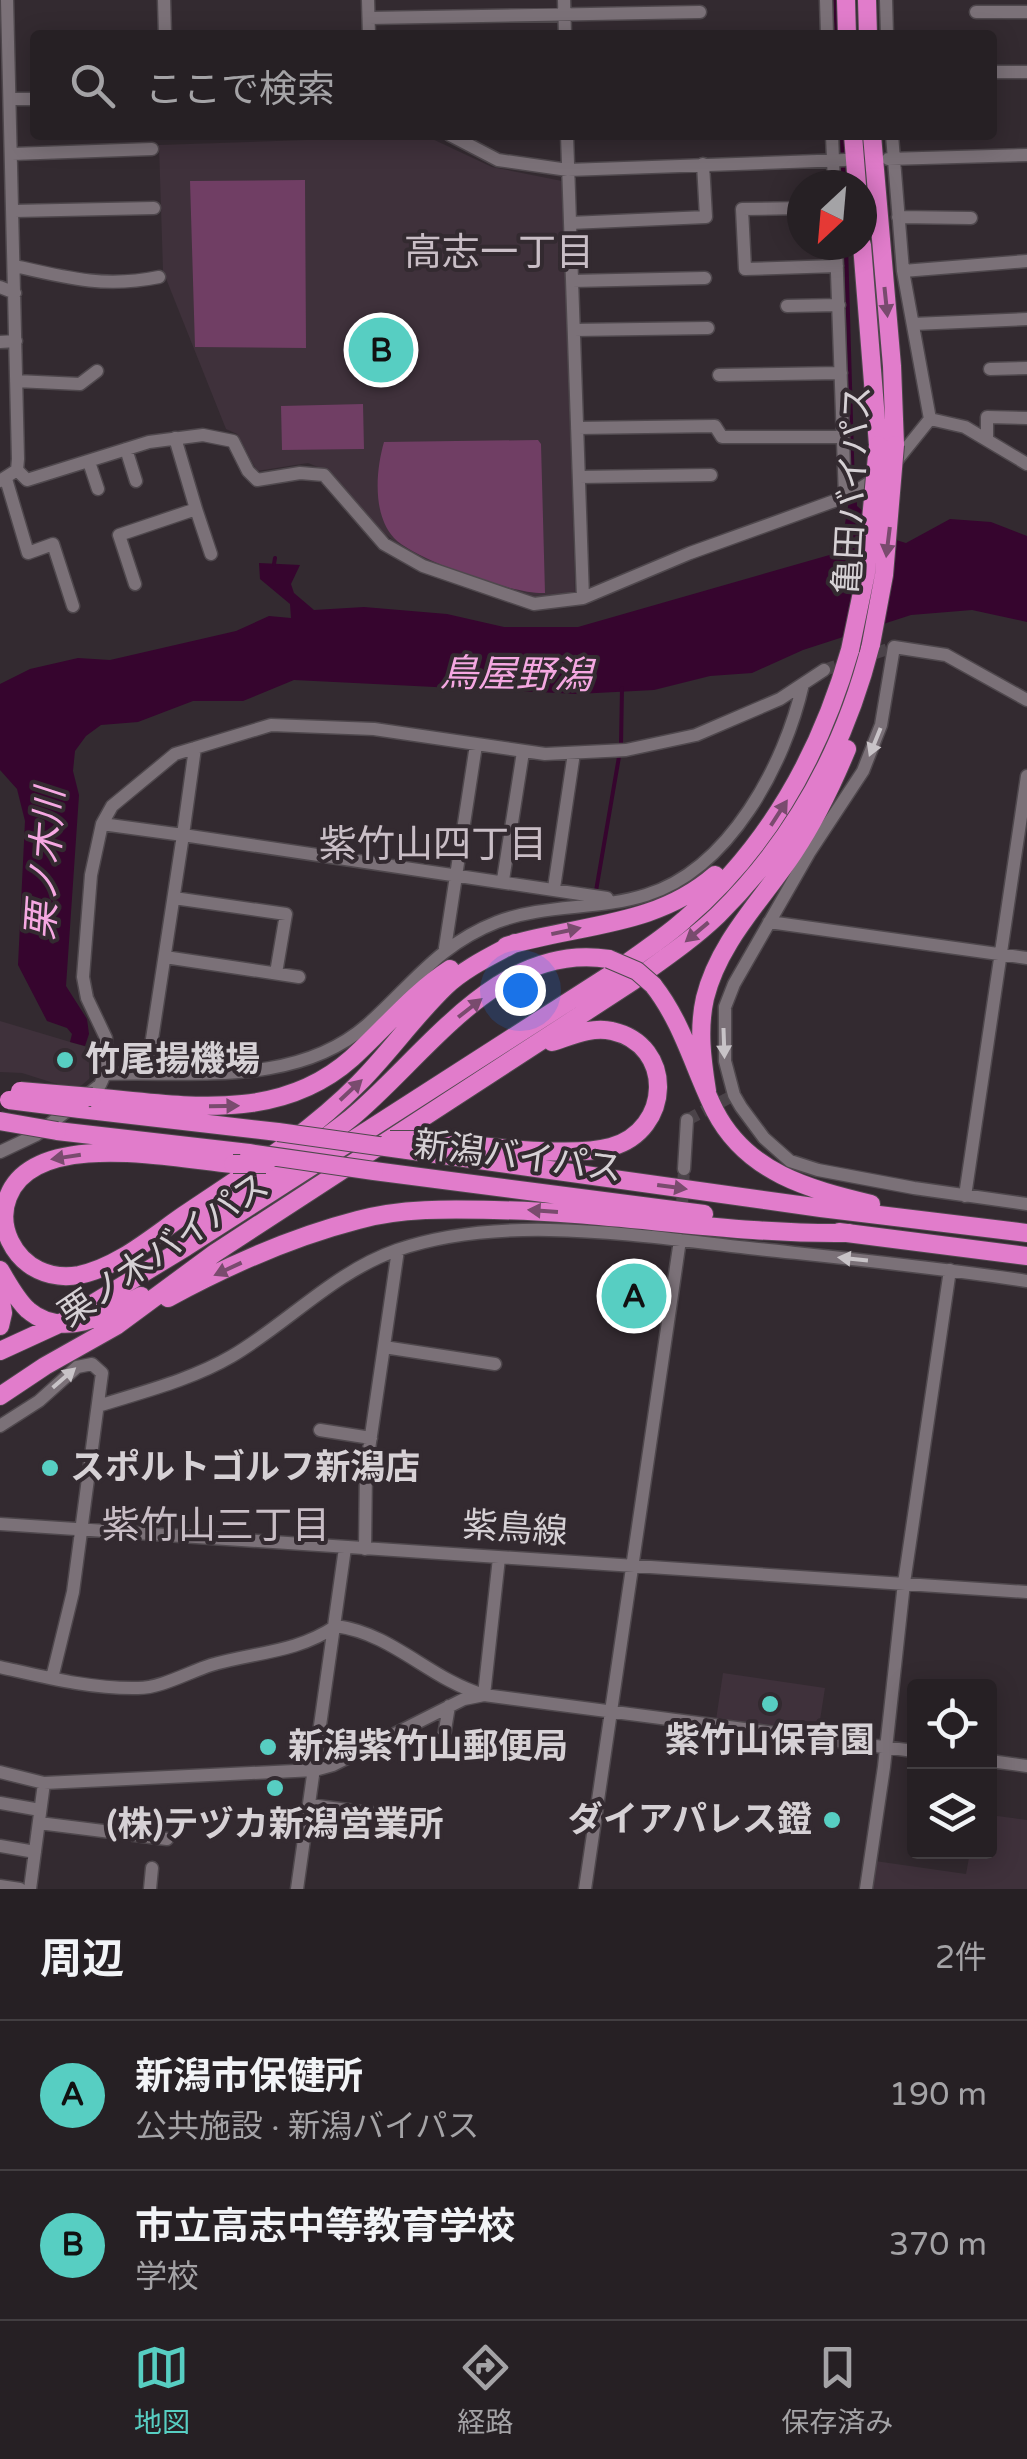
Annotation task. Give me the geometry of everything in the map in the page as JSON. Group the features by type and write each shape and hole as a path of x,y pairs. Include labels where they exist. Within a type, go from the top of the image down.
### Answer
{"highway":[{"path":"846,0 847,30"},
{"path":"867,0 868,30"},
{"path":"853,140 856,170"},
{"name":"亀田バイパス","path":"369,1164 694,936 742,888 780,842 824,772 846,724 869,652 884,575 892,366 872,140"},
{"name":"亀田バイパス","path":"336,1153 616,971 684,920 777,817 824,730 850,650 887,445 864,260"},
{"path":"707,1090 701,1023 713,975 735,933 824,804 856,725 869,652"},
{"path":"7,1096 228,1108 265,1102 336,1072 421,991 478,954 672,906 747,854"},
{"path":"515,943 448,984 358,1085 272,1155 120,1258 75,1276 46,1274 22,1258 6,1232 3,1215 12,1188 30,1168 54,1157 100,1152 241,1158 336,1153 413,1145 588,1150 629,1140 653,1114 658,1097 654,1065 644,1049 628,1037 610,1030 591,1030 521,1054"},
{"path":"120,1285 350,1118 437,1034 504,983 559,957 585,955 609,959 637,971 653,985 668,1004 723,1125 742,1148 788,1180 818,1192 945,1223"},
{"name":"新潟バイパス","path":"86,1103 278,1132 369,1164 1027,1256"},
{"name":"新潟バイパス","path":"0,1121 241,1158 313,1162 336,1153"},
{"name":"新潟バイパス","path":"413,1145 1027,1233"},
{"name":"栗ノ木バイパス","path":"0,1351 61,1323 336,1153"},
{"name":"栗ノ木バイパス","path":"0,1396 116,1326 215,1253 369,1164"},
{"path":"116,1326 263,1252 360,1219 443,1209 534,1210 800,1234 850,1233"},
{"path":"0,1270 28,1310 61,1323 81,1323 102,1317 215,1253"},
{"path":"0,1295 0,1326"}],"street":[{"path":"164,0 164,30"},
{"path":"368,0 369,30"},
{"path":"815,0 826,0 828,30"},
{"path":"886,0 887,30"},
{"path":"369,18 564,6 700,12"},
{"path":"4,8 12,154 9,215 16,292 16,380 8,477 28,553 53,544 73,606"},
{"path":"976,12 1027,12"},
{"path":"997,72 1027,72"},
{"path":"10,99 30,99"},
{"path":"460,140 498,160 568,170 839,160"},
{"path":"567,140 583,598"},
{"path":"833,140 839,160 837,170"},
{"path":"891,140 889,159 903,271 930,420"},
{"path":"12,154 152,149"},
{"path":"889,159 1027,156"},
{"path":"570,223 706,217 703,164"},
{"path":"9,215 154,208"},
{"path":"787,208 742,210 745,269 837,266"},
{"path":"898,218 971,218"},
{"path":"837,260 842,437 851,494"},
{"path":"903,271 1027,261"},
{"path":"15,266 78,281 128,283 159,277"},
{"path":"572,281 705,278"},
{"path":"0,286 16,292"},
{"path":"787,306 838,305"},
{"path":"912,324 1027,320"},
{"path":"574,330 708,328"},
{"path":"0,342 16,341"},
{"path":"990,368 1027,368"},
{"path":"16,380 80,384 96,371"},
{"path":"719,375 842,373"},
{"path":"986,437 987,417 1027,418"},
{"path":"930,420 965,426 1027,464"},
{"path":"8,477 28,480 175,438 203,435 232,441 258,480 300,473 324,475 384,544 423,566 534,604 583,598 851,494 888,471 930,420"},
{"path":"577,428 716,426 722,437 842,437"},
{"path":"175,438 211,554"},
{"path":"126,449 136,481"},
{"path":"89,462 98,490"},
{"path":"579,477 711,475"},
{"path":"135,584 119,535 196,509"},
{"path":"1027,700 946,655 894,647 882,726 864,771 734,984 725,1007 724,1061 741,1107 764,1138 790,1161 818,1170 1027,1204"},
{"path":"0,1152 36,1135 100,1085 105,1074 106,1038 87,998 83,978 91,875 102,824 112,806 175,754 271,725 374,729 523,752 626,750 696,734 780,699 824,670"},
{"path":"105,1074 250,1071 320,1056 365,1027 445,948 499,921 620,901 676,882 698,869 722,846 771,770 794,721 802,684"},
{"path":"445,948 476,745"},
{"path":"147,1072 195,748"},
{"path":"502,880 523,752"},
{"path":"554,888 574,753"},
{"path":"965,1196 1027,776"},
{"path":"102,824 454,877 502,880 620,901"},
{"path":"174,898 286,914 276,973"},
{"path":"769,922 1027,958"},
{"path":"164,957 299,976"},
{"path":"684,1169 687,1120"},
{"path":"98,1406 176,1381 232,1356 344,1276 398,1250 486,1232 550,1231 680,1240 1027,1282"},
{"path":"585,1889 680,1240"},
{"path":"365,1549 366,1470 398,1250"},
{"path":"866,1889 904,1583 950,1270"},
{"path":"384,1348 495,1364"},
{"path":"0,1426 39,1400 77,1367 92,1364 102,1373 73,1592 52,1678"},
{"path":"320,1430 370,1438"},
{"name":"紫鳥線","path":"0,1524 1027,1592"},
{"path":"298,1889 345,1548"},
{"path":"484,1695 499,1558"},
{"path":"0,1667 142,1689 216,1664 272,1654 320,1637 336,1626 379,1637 454,1685 484,1695 907,1750"},
{"path":"0,1772 44,1784 315,1770 448,1706 484,1695"},
{"path":"441,1754 448,1706"},
{"path":"997,1762 1027,1766"},
{"path":"30,1889 44,1784"},
{"path":"0,1804 40,1816 167,1839"},
{"path":"310,1805 430,1821"},
{"path":"0,1846 35,1852"},
{"path":"150,1889 152,1868"},
{"path":"0,1886 20,1889"}],"shaded area":[{"path":"435,140 492,167 562,181 575,592 532,598 412,555 370,522 328,471 308,463 257,471 237,434 226,429 163,271 159,145"},
{"path":"305,180 306,348 195,347 190,181"},
{"path":"363,404 364,449 282,450 281,406"},
{"path":"538,440 545,593 512,588 443,566 405,547 387,528 378,492 384,442"},
{"path":"0,1021 97,1050 89,1079 76,1090 22,1073 0,1072"},
{"name":"紫竹山保育園","path":"723,1673 825,1688 818,1733 716,1720"},
{"path":"997,1816 1027,1820 1027,1889 870,1889 875,1861 966,1874 969,1859 997,1859"}],"water":[{"path":"857,497 857,506 896,540 906,543 950,519 991,522 1027,536 1027,622 972,610 911,615 803,650 752,673 710,676 654,690 577,694 294,680 243,701 193,701 138,722 101,725 75,751 73,771 79,795 66,986 87,1019 89,1034 85,1046 70,1042 72,1034 67,1028 47,1021 18,965 25,821 17,789 0,770 0,684 30,669 78,658 110,660 236,631 269,616 291,618 290,604 260,579 259,563 300,565 291,584 294,593 314,610 364,607 447,614 504,627 578,627 840,552 849,501"}],"waterway":[{"path":"835,0 837,30"},
{"path":"842,140 843,155"},
{"path":"843,165 843,170"},
{"path":"846,260 853,490"},
{"path":"274,564 275,558"},
{"path":"596,891 621,745 622,688"}],"tunnel":[{"path":"824,670 894,647"},
{"path":"687,1120 734,1095"},
{"path":"680,1240 684,1169"}],"place":[{"name":"市立高志中等教育学校","path":"381,350"},
{"name":"竹尾揚機場","path":"65,1060"},
{"name":"新潟市保健所","path":"634,1296"},
{"name":"スポルトゴルフ新潟店","path":"50,1468"},
{"name":"紫竹山保育園","path":"770,1704"},
{"name":"新潟紫竹山郵便局","path":"268,1747"},
{"name":"(株)テヅカ新潟営業所","path":"275,1788"},
{"name":"ダイアパレス鐙","path":"832,1820"}],"district":[{"name":"高志一丁目","path":"499,253"},
{"name":"紫竹山四丁目","path":"433,845"},
{"name":"紫竹山三丁目","path":"216,1526"}],"water label":[{"name":"鳥屋野潟","path":"516,675"},
{"name":"栗ノ木川","path":"46,864"}]}
